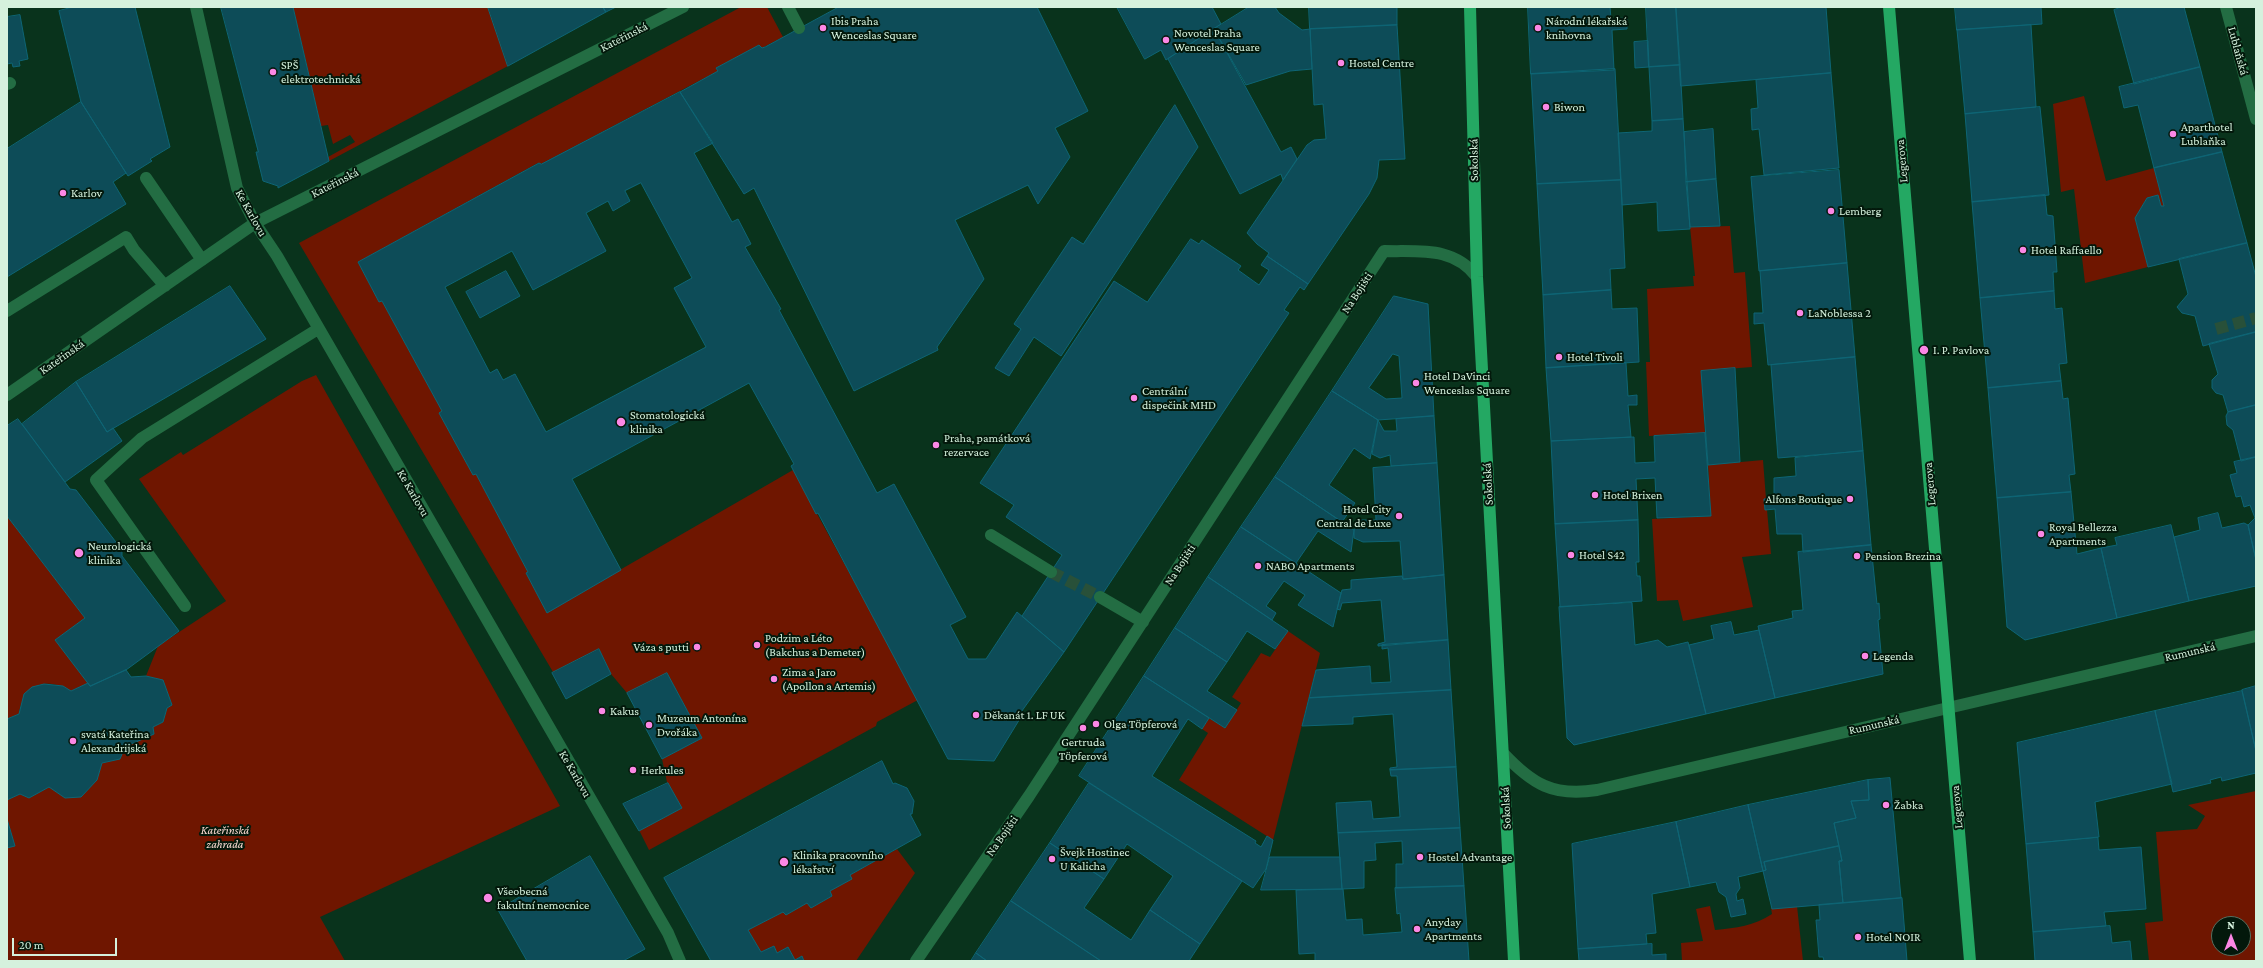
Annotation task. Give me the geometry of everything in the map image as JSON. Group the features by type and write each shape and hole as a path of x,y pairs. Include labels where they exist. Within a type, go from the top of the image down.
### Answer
{"main road":[{"name":"Sokolská","path":"1470,7 1477,277 1514,961"},
{"name":"Legerova","path":"1889,7 1970,961"}],"street":[{"name":"Ke Karlovu","path":"196,7 237,188 255,223 277,256 668,933 680,961"},
{"name":"Kateřinská","path":"7,395 255,223 683,7"},
{"path":"788,7 799,28"},
{"name":"Lublaňská","path":"2226,7 2256,119"},
{"path":"146,178 202,260"},
{"path":"7,311 126,237 134,250 165,286"},
{"name":"Na Bojišti","path":"916,961 1029,796 1384,251 1445,254 1457,258 1469,266 1477,277"},
{"path":"186,606 96,480 142,438 318,329"},
{"path":"991,535 1051,572"},
{"path":"1100,597 1142,622"},
{"name":"Rumunská","path":"1503,753 1523,773 1538,784 1556,791 1581,792 2256,636"}],"green space":[{"path":"293,7 488,7 508,66 329,161 328,157 355,142 350,135 333,144 328,125 321,126"},
{"path":"741,7 767,7 783,37 762,48 759,45 716,68 718,71 541,164 538,163 358,262 379,302 382,301 442,411 439,413 473,475 476,474 528,572 526,573 547,612 793,470 920,702 916,701 877,722 876,726 649,850 639,830 682,808 667,782 662,759 702,738 667,673 627,693 611,674 599,649 553,672 299,243"},
{"path":"2084,96 2106,181 2154,168 2164,206 2161,206 2158,195 2147,198 2135,218 2148,267 2085,283 2074,189 2061,192 2053,104"},
{"path":"1730,226 1734,273 1745,272 1752,367 1701,371 1705,433 1649,436 1646,362 1650,362 1647,289 1694,286 1693,276 1695,276 1690,227"},
{"name":"Kateřinská zahrada","path":"316,375 560,806 320,917 345,961 7,961 7,848 15,846 7,819 7,800 20,794 29,798 49,787 81,797 97,780 102,763 120,759 125,747 154,734 153,727 163,722 167,708 172,705 163,680 146,676 158,646 226,601 139,479 181,452 183,455 302,381"},
{"path":"1763,460 1766,499 1764,499 1765,509 1767,510 1771,554 1742,557 1753,607 1683,621 1678,600 1657,601 1652,519 1711,516 1708,465"},
{"path":"7,516 85,618 55,640 88,683 71,691 62,686 53,684 37,686 25,696 21,704 19,714 7,719"},
{"path":"1288,631 1320,653 1273,840 1179,780 1208,733 1202,729 1209,718 1225,728 1241,703 1232,697 1261,653 1270,657"},
{"path":"2256,791 2256,961 2149,961 2145,923 2163,921 2156,832 2197,829 2205,816 2188,805"},
{"path":"897,849 915,873 856,961 804,961 802,956 795,960 788,947 777,953 774,946 761,952 748,930 783,912 786,915 807,903 811,908 832,896 830,891 850,875"},
{"path":"1710,906 1715,930 1752,924 1772,914 1771,908 1797,906 1803,961 1682,961 1681,943 1703,941 1696,909"}],"building":[{"path":"73,7 135,7 170,147 150,159 152,161 128,176 81,102 59,11"},
{"name":"SPŠ elektrotechnická","path":"221,7 293,7 329,161 278,188 278,186 263,181 256,152 258,152"},
{"path":"488,7 603,7 606,12 508,66"},
{"path":"603,7 616,7 606,12"},
{"path":"839,7 1037,7 1088,111 1055,128 1070,157 1038,204 1028,185 955,220 984,279 937,347 938,350 854,391 754,188 744,194 680,92 718,71 716,68 759,45 762,48 765,47"},
{"name":"Novotel Praha Wenceslas Square","path":"1117,7 1212,7 1221,24 1166,60 1161,50 1145,59"},
{"path":"1249,7 1275,7 1279,13 1302,30 1310,29 1312,69 1290,71 1246,85 1214,29"},
{"path":"1309,7 1397,7 1397,25 1310,29"},
{"path":"1528,7 1610,7 1611,19 1627,18 1627,29 1612,30 1614,70 1531,74"},
{"path":"1646,7 1676,7 1680,65 1649,67"},
{"path":"1676,7 1826,7 1831,73 1681,86"},
{"path":"1955,7 2041,7 2042,24 1957,30"},
{"path":"2122,7 2184,7 2200,67 2134,84 2114,10"},
{"path":"20,15 28,59 19,61 20,66 13,67 12,63 7,64 7,17"},
{"path":"1397,25 1405,159 1379,160 1377,178 1369,194 1308,284 1267,256 1269,253 1257,244 1247,233 1307,145 1314,140 1326,139 1323,104 1314,105 1310,29"},
{"path":"2031,25 2036,107 1965,114 1957,30"},
{"path":"1214,29 1281,152 1291,147 1297,159 1283,180 1281,174 1240,194 1168,59"},
{"path":"1648,41 1649,67 1635,68 1634,42"},
{"path":"1680,65 1683,119 1652,121 1649,67"},
{"path":"2200,67 2222,152 2154,168 2138,105 2124,108 2119,87"},
{"path":"1615,69 1621,180 1537,184 1531,74"},
{"path":"1831,73 1839,168 1764,175 1759,129 1752,130 1751,109 1758,108 1756,80"},
{"name":"Stomatologická klinika","path":"680,92 713,143 694,153 732,222 738,219 751,244 745,247 781,309 779,310 877,493 894,484 966,617 950,625 968,659 986,659 1017,612 1064,652 1019,715 1021,717 994,761 948,759 818,513 816,514 791,466 794,464 749,383 572,479 621,570 547,613 526,573 528,572 476,474 473,475 439,413 442,411 382,301 379,302 358,262 539,163 541,164","holes":["641,183 692,278 674,288 706,347 546,432 515,374 503,380 497,369 490,373 445,287 512,251 533,290 606,251 586,213 608,201 613,211 630,201 625,191"]},
{"name":"Karlov","path":"81,102 126,173 113,182 126,204 7,277 7,149"},
{"path":"1175,105 1198,147 1061,356 1034,337 1009,376 995,368 1021,329 1014,324 1072,237 1083,244"},
{"path":"2040,107 2049,195 1972,202 1965,114"},
{"path":"1683,119 1690,229 1658,231 1657,202 1622,205 1618,133 1652,131 1652,121"},
{"path":"1713,129 1716,179 1686,182 1684,132"},
{"path":"2222,152 2247,243 2148,267 2135,218 2147,198 2158,195 2161,206 2164,206 2154,168"},
{"path":"1839,170 1847,263 1759,271 1751,177"},
{"path":"1716,179 1720,226 1690,227 1686,182"},
{"path":"1621,180 1625,268 1610,269 1611,290 1543,295 1537,184"},
{"path":"2045,195 2047,215 2053,216 2057,272 2053,272 2054,291 1980,298 1972,202"},
{"name":"Centrální dispečink MHD","path":"1191,239 1199,244 1202,240 1241,266 1238,270 1259,285 1269,270 1261,265 1267,256 1308,284 1304,290 1300,287 1284,310 1289,313 1064,652 1022,616 1062,555 1006,517 1014,505 980,483 1114,281 1147,302"},
{"path":"2247,243 2256,277 2256,332 2203,346 2195,316 2182,313 2177,307 2188,294 2179,259"},
{"path":"1847,263 1855,357 1768,365 1764,323 1754,324 1754,313 1763,313 1760,271"},
{"path":"506,271 520,296 480,318 466,292"},
{"path":"230,286 266,339 107,432 76,382"},
{"path":"1611,290 1612,309 1637,308 1639,362 1546,368 1543,295"},
{"path":"2054,291 2055,309 2062,308 2067,363 2059,364 2061,381 1988,388 1980,298"},
{"path":"1394,296 1428,304 1434,416 1378,420 1332,391","holes":["1393,354 1399,356 1402,398 1386,399 1369,388"]},
{"path":"2256,332 2256,405 2228,412 2223,395 2216,393 2212,388 2212,380 2218,374 2209,344"},
{"path":"1855,357 1863,451 1778,458 1771,365"},
{"path":"1626,363 1628,396 1637,395 1637,405 1628,405 1631,437 1551,441 1546,368"},
{"path":"1735,368 1740,462 1708,465 1701,371"},
{"path":"2061,381 2063,399 2068,398 2075,474 2069,475 2071,492 1997,498 1988,388"},
{"path":"76,382 107,432 113,428 122,441 65,482 22,424"},
{"path":"1332,391 1378,420 1370,459 1354,448 1329,485 1355,503 1342,522 1275,477"},
{"path":"2256,405 2256,457 2241,461 2233,430 2227,425 2226,416 2228,412"},
{"path":"1434,416 1437,463 1391,466 1390,455 1380,458 1372,454 1378,420 1384,431 1397,431 1396,419"},
{"name":"Neurologická klinika","path":"18,419 70,489 76,490 122,550 122,556 179,631 126,670 90,686 55,640 85,618 7,516 7,426"},
{"path":"1705,433 1711,516 1657,518 1655,478 1636,479 1638,520 1555,524 1551,441 1634,437 1635,463 1655,462 1654,436"},
{"path":"1863,451 1871,545 1803,552 1802,534 1777,534 1775,509 1765,510 1764,499 1774,498 1774,478 1796,476 1795,458"},
{"path":"2256,457 2256,560 2248,525 2255,518 2250,505 2244,507 2241,496 2236,497 2230,475 2237,473 2234,462"},
{"path":"1437,463 1444,575 1403,579 1400,541 1363,542 1354,538 1354,530 1361,520 1376,520 1373,468"},
{"path":"1275,477 1354,530 1351,552 1318,531 1296,563 1241,527"},
{"path":"2071,492 2077,554 2101,548 2117,618 2025,640 2007,627 1997,498"},
{"path":"2218,513 2222,528 2244,523 2248,525 2256,560 2256,586 2189,601 2174,537 2200,530 2198,518"},
{"path":"1638,520 1639,562 1636,562 1637,576 1640,576 1642,601 1560,607 1555,524"},
{"path":"2171,525 2189,601 2117,618 2101,548 2117,545 2115,538"},
{"path":"1241,527 1341,593 1333,627 1298,605 1305,595 1284,581 1266,606 1276,613 1272,620 1208,577"},
{"path":"1871,545 1877,604 1879,603 1880,619 1878,620 1883,674 1775,698 1758,626 1793,618 1792,611 1803,610 1798,552"},
{"path":"1444,575 1448,640 1378,646 1378,644 1385,642 1381,600 1342,603 1340,610 1337,609 1342,590 1351,589 1351,580 1402,576 1403,579"},
{"path":"1208,577 1288,631 1275,649 1247,631 1227,662 1175,628"},
{"path":"1632,603 1635,645 1658,640 1667,647 1688,642 1706,714 1574,745 1567,738 1559,607"},
{"path":"1731,622 1734,635 1759,630 1775,698 1706,714 1689,645 1714,639 1711,626"},
{"path":"1175,628 1227,662 1207,691 1237,710 1225,728 1144,676"},
{"path":"1448,640 1451,690 1309,698 1316,670 1370,666 1371,683 1391,682 1388,648 1382,649 1382,645"},
{"path":"599,649 611,674 566,699 552,673"},
{"name":"svatá Kateřina Alexandrijská","path":"126,670 131,677 146,676 163,680 172,705 167,708 163,722 153,727 154,734 125,747 120,759 102,763 97,780 81,797 65,798 49,787 29,798 20,794 7,800 7,719 19,714 24,694 32,687 44,684 63,686 71,691 88,683 90,686"},
{"path":"667,673 702,738 662,759 627,693"},
{"path":"1144,676 1209,718 1202,729 1188,719 1152,776 1256,841 1255,843 1261,847 1267,836 1273,840 1266,869 1253,888 1079,776"},
{"path":"2256,686 2256,751 2242,690"},
{"path":"1451,690 1456,767 1390,770 1390,768 1397,767 1393,714 1353,717 1353,724 1302,726 1309,698"},
{"path":"2242,691 2256,751 2256,773 2222,781 2221,777 2210,780 2211,783 2173,792 2155,711"},
{"path":"2155,711 2172,784 2095,802 2099,837 2026,844 2017,743"},
{"name":"Klinika pracovního lékařství","path":"882,761 893,784 895,783 907,788 914,801 912,814 910,814 921,835 850,875 852,879 830,891 832,896 811,908 807,903 786,915 783,912 748,930 761,952 774,946 777,953 788,947 795,960 802,956 804,961 711,961 664,878"},
{"path":"1456,767 1460,828 1338,833 1336,803 1371,801 1373,819 1400,817 1397,776 1391,776 1390,770"},
{"path":"1890,778 1901,898 1843,903 1839,861 1842,861 1834,823 1856,818 1851,801 1869,800 1868,780"},
{"path":"1868,780 1869,800 1851,801 1856,818 1834,823 1839,846 1764,862 1766,870 1763,871 1748,805"},
{"path":"668,783 682,808 639,831 623,804"},
{"path":"1089,783 1242,881 1200,944 1150,910 1173,876 1127,844 1104,879 1050,843"},
{"path":"1748,805 1763,871 1738,877 1740,888 1736,894 1737,901 1743,899 1746,914 1731,917 1726,897 1719,892 1716,882 1690,887 1676,822"},
{"path":"7,819 15,846 7,848"},
{"path":"1676,822 1690,887 1652,894 1656,933 1646,934 1647,944 1578,949 1572,844"},
{"path":"1460,828 1464,886 1396,888 1396,864 1403,864 1402,841 1375,843 1376,860 1364,861 1364,888 1342,889 1338,833"},
{"path":"2098,838 2099,850 2141,847 2146,909 2104,912 2106,926 2033,932 2026,844"},
{"path":"1050,843 1104,879 1084,908 1131,940 1150,910 1200,944 1189,961 1101,961 1011,901"},
{"path":"1839,846 1842,861 1839,861 1843,903 1772,909 1763,871 1766,870 1764,862"},
{"path":"590,856 645,949 623,961 527,961 498,910"},
{"path":"1270,857 1340,857 1342,889 1261,890"},
{"path":"1464,886 1469,961 1315,961 1315,953 1299,954 1296,890 1343,889 1346,920 1362,919 1363,935 1402,932 1400,913 1397,914 1395,888"},
{"path":"1902,898 1907,961 1824,961 1823,957 1819,957 1816,920 1820,920 1819,905"},
{"path":"1011,901 1101,961 987,961 976,953"},
{"path":"2110,926 2112,943 2130,941 2132,961 2035,961 2033,932"},
{"path":"1652,944 1652,955 1666,954 1666,961 1579,961 1578,949"},
{"path":"976,953 987,961 971,961"}],"tunnel":[{"path":"2216,329 2256,318"},
{"path":"1051,572 1100,597"}],"place":[{"name":"Ibis Praha Wenceslas Square","path":"823,28"},
{"name":"Národní lékařská knihovna","path":"1538,28"},
{"name":"Novotel Praha Wenceslas Square","path":"1166,40"},
{"name":"Hostel Centre","path":"1341,63"},
{"name":"SPŠ elektrotechnická","path":"273,72"},
{"name":"Biwon","path":"1546,107"},
{"name":"Aparthotel Lublaňka","path":"2173,134"},
{"name":"Karlov","path":"63,193"},
{"name":"Lemberg","path":"1831,211"},
{"name":"Hotel Raffaello","path":"2023,250"},
{"name":"LaNoblessa 2","path":"1800,313"},
{"name":"I. P. Pavlova","path":"1924,350"},
{"name":"Hotel Tivoli","path":"1559,357"},
{"name":"Hotel DaVinci Wenceslas Square","path":"1416,383"},
{"name":"Centrální dispečink MHD","path":"1134,398"},
{"name":"Stomatologická klinika","path":"621,422"},
{"name":"Praha, památková rezervace","path":"936,445"},
{"name":"Hotel Brixen","path":"1595,495"},
{"name":"Alfons Boutique","path":"1850,499"},
{"name":"Hotel City Central de Luxe","path":"1399,516"},
{"name":"Royal Bellezza Apartments","path":"2041,534"},
{"name":"Neurologická klinika","path":"79,553"},
{"name":"Hotel S42","path":"1571,555"},
{"name":"Pension Brezina","path":"1857,556"},
{"name":"NABO Apartments","path":"1258,566"},
{"name":"Podzim a Léto (Bakchus a Demeter)","path":"757,645"},
{"name":"Váza s putti","path":"697,647"},
{"name":"Legenda","path":"1865,656"},
{"name":"Zima a Jaro (Apollon a Artemis)","path":"774,679"},
{"name":"Kakus","path":"602,711"},
{"name":"Děkanát 1. LF UK","path":"976,715"},
{"name":"Olga Tӧpferová","path":"1096,724"},
{"name":"Muzeum Antonína Dvořáka","path":"649,725"},
{"name":"Gertruda Tӧpferová","path":"1083,728"},
{"name":"svatá Kateřina Alexandrijská","path":"73,741"},
{"name":"Herkules","path":"633,770"},
{"name":"Žabka","path":"1886,805"},
{"name":"Hostel Advantage","path":"1420,857"},
{"name":"Švejk Hostinec U Kalicha","path":"1052,859"},
{"name":"Klinika pracovního lékařství","path":"784,862"},
{"name":"Všeobecná fakultní nemocnice","path":"488,898"},
{"name":"Anyday Apartments","path":"1417,929"},
{"name":"Hotel NOIR","path":"1858,937"}]}
